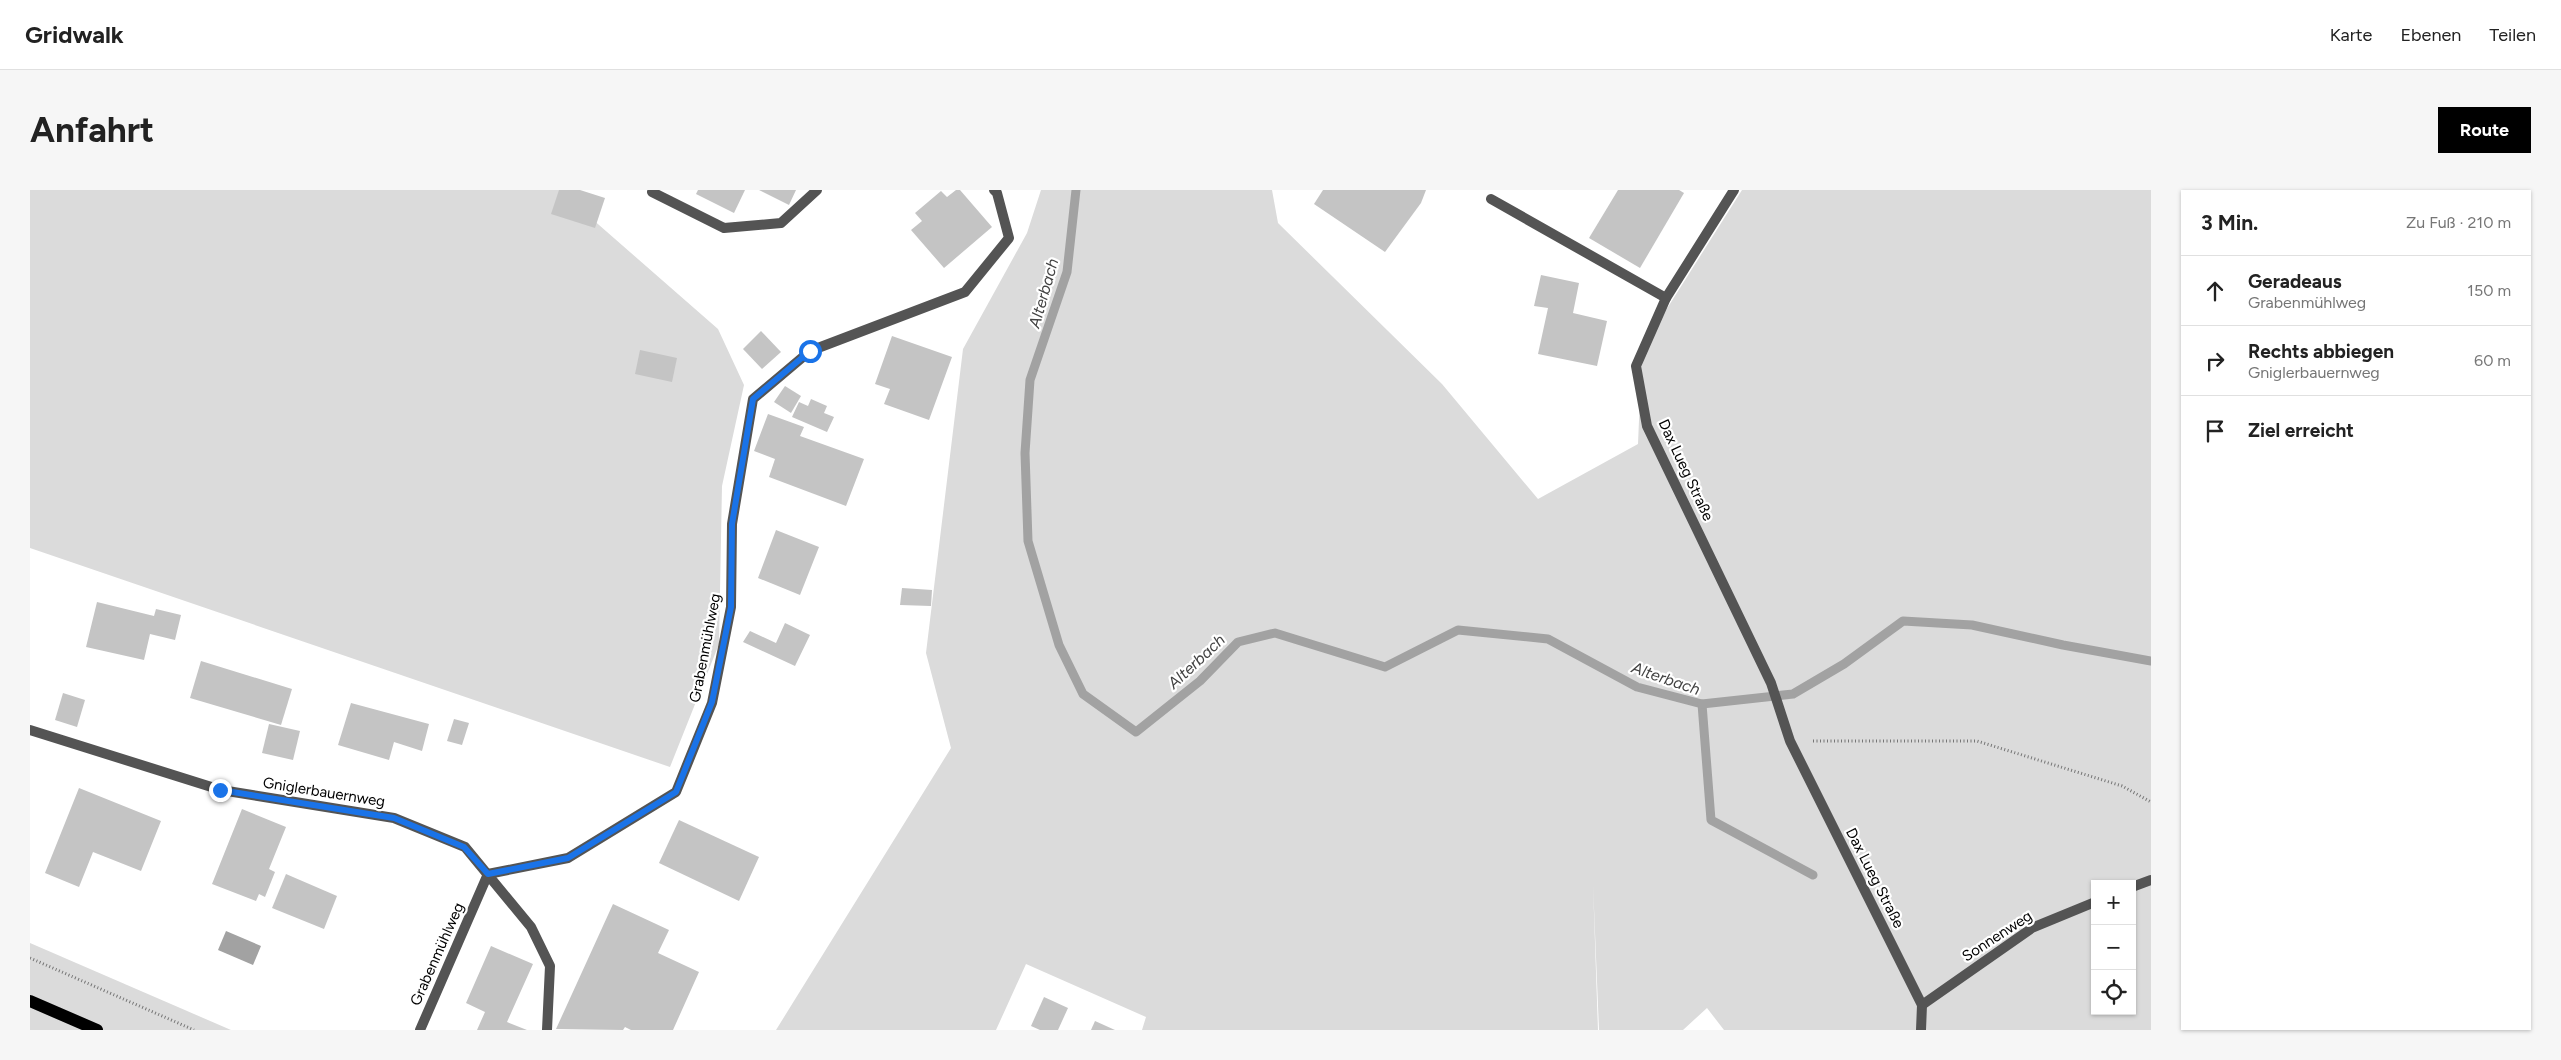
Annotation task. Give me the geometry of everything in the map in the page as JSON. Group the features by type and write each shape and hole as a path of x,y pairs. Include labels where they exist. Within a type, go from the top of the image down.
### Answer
{"main road":[{"path":"30,1001 97,1030"}],"street":[{"path":"653,190 652,192 724,228 781,223 817,190"},
{"name":"Grabenmühlweg","path":"420,1030 488,874 568,858 676,792 712,702 731,607 732,524 753,399 810,351 965,292 1009,238 997,193 994,190"},
{"name":"Dax Lueg Straße","path":"1734,190 1666,298 1636,366 1648,426 1771,684 1790,742 1922,1005 1921,1030"},
{"path":"1492,199 1666,298"},
{"name":"Gniglerbauernweg","path":"30,730 220,790 394,818 464,847 531,927 550,966 547,1030"},
{"path":"2136,886 2151,880"},
{"name":"Sonnenweg","path":"1922,1005 2032,928 2091,904"}],"path":[{"path":"1790,742 1977,741 2122,786 2151,802"},
{"path":"30,958 194,1030"}],"shaded area":[{"path":"30,190 559,190 718,329 744,385 722,486 719,644 670,767 30,548"},
{"path":"1041,190 1272,190 1278,223 1442,384 1538,499 1638,444 1642,348 1742,190 2151,190 2151,1030 1724,1030 1707,1008 1683,1030 1599,1030 1593,884 1598,1030 1142,1030 1146,1017 1026,964 996,1030 776,1030 951,748 926,653 963,349 1027,233"},
{"path":"226,931 261,946 253,965 218,950"},
{"path":"30,943 231,1030 30,1030"}],"building":[{"path":"559,190 580,190 605,198 595,228 551,214"},
{"path":"698,190 745,190 734,213 696,194"},
{"path":"759,190 796,190 789,205"},
{"path":"956,190 960,190 992,227 944,268 911,230 922,221 915,213 941,191 947,197"},
{"path":"1323,190 1426,190 1421,203 1385,252 1314,204"},
{"path":"1618,190 1679,190 1684,193 1640,268 1589,238"},
{"path":"1541,275 1579,283 1573,313 1607,321 1597,366 1538,354 1548,308 1534,306"},
{"path":"761,331 781,352 762,369 743,349"},
{"path":"892,336 952,357 929,420 884,404 890,389 875,384"},
{"path":"640,350 677,358 672,382 635,374"},
{"path":"785,386 801,396 791,413 774,402"},
{"path":"811,399 827,406 824,413 834,417 827,432 792,417 799,402 808,406"},
{"path":"768,414 804,427 800,436 864,459 846,506 769,477 775,459 754,451"},
{"path":"776,530 819,547 800,595 758,578"},
{"path":"902,588 932,590 931,606 900,605"},
{"path":"97,602 154,616 156,609 181,615 175,640 150,634 144,660 86,647"},
{"path":"785,623 810,635 795,666 743,642 750,631 776,643"},
{"path":"201,661 292,689 281,725 190,698"},
{"path":"63,693 85,700 77,727 55,720"},
{"path":"351,703 429,724 422,751 394,742 389,760 338,745"},
{"path":"454,719 469,723 462,745 447,741"},
{"path":"269,724 300,731 293,760 262,753"},
{"path":"79,788 161,821 141,871 93,852 79,887 45,873"},
{"path":"242,809 286,827 269,869 275,872 265,897 259,894 256,901 212,884"},
{"path":"679,820 759,857 739,901 659,863"},
{"path":"286,874 337,896 324,929 272,908"},
{"path":"613,904 669,930 658,953 699,972 673,1030 631,1030 625,1027 623,1030 556,1029"},
{"path":"491,946 533,964 507,1022 527,1030 477,1030 485,1012 466,1003"},
{"path":"1044,997 1068,1008 1058,1030 1040,1030 1031,1026"},
{"path":"1095,1021 1115,1030 1091,1030"}],"waterway":[{"name":"Alterbach","path":"1076,190 1067,272 1030,380 1025,453 1028,541 1059,645 1083,694 1136,732 1200,681 1238,642 1275,633 1385,667 1458,630 1548,639 1637,687 1702,704 1711,820 1813,875"},
{"path":"1702,704 1793,694 1844,664 1903,621 1972,625 2063,645 2151,661"}],"route":[{"path":"220,790 394,818 464,847 488,874 568,858 676,792 712,702 731,607 732,524 753,399 810,351"}]}
